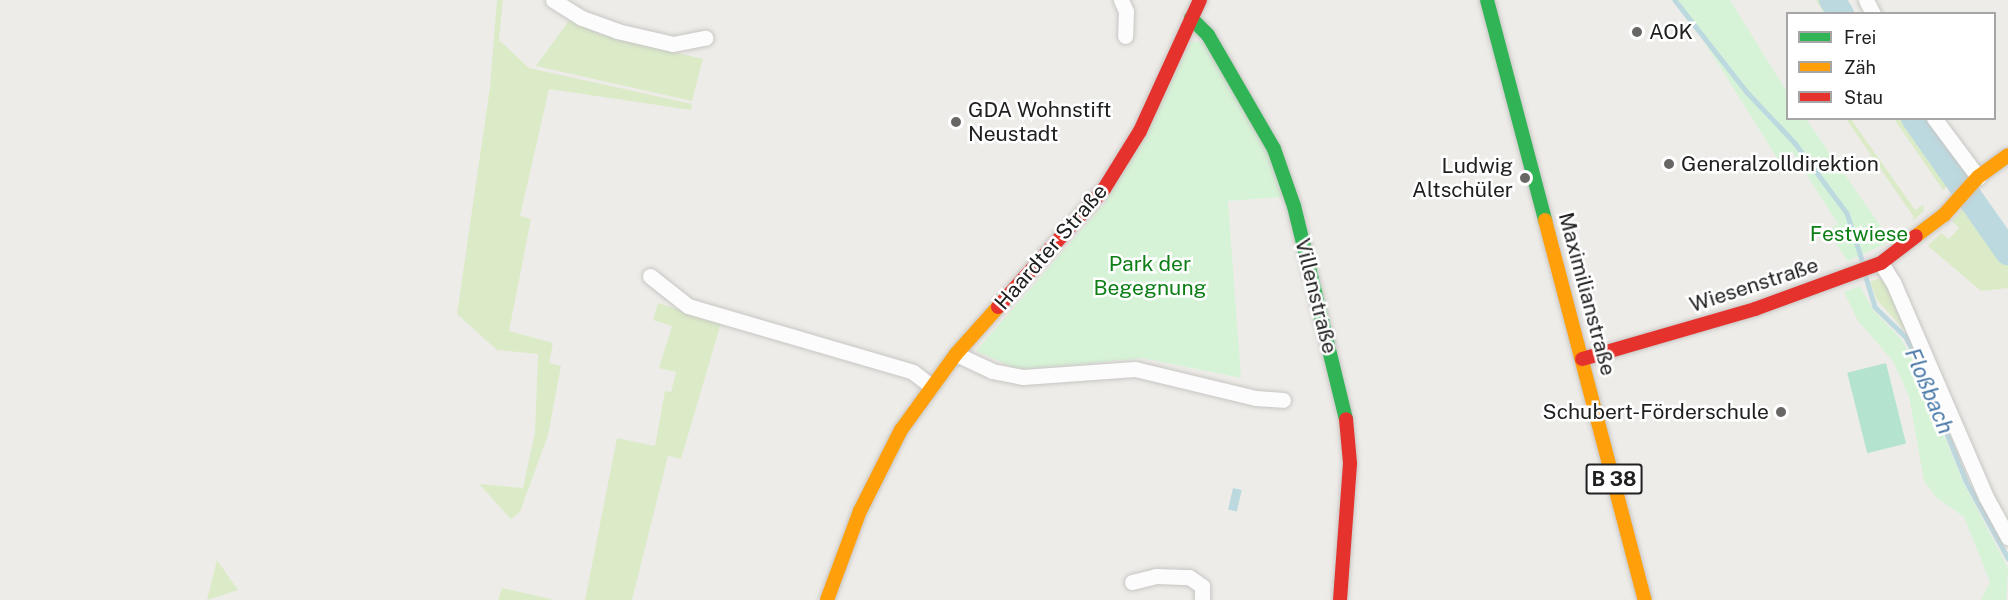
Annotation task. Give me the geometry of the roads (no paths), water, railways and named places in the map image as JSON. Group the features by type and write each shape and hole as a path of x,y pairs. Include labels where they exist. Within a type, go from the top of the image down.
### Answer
{"street":[{"path":"553,0 582,18 617,31 673,44 705,38"},
{"path":"1121,0 1126,11 1125,36"},
{"name":"Maximilianstraße","path":"1487,0 1645,600"},
{"name":"Haardter Straße","path":"826,600 877,475 901,430 956,354 1104,189 1140,131 1196,6"},
{"name":"Villenstraße","path":"1196,6 1208,35 1274,149 1294,206 1348,427 1350,463 1340,600"},
{"path":"1935,120 1976,180"},
{"name":"Wiesenstraße","path":"1582,359 1755,309 1869,268 1944,215 1976,180 2008,155"},
{"path":"1869,268 1893,282 1954,429 2008,537"},
{"path":"650,276 688,306 913,372 931,386"},
{"path":"956,354 992,371 1023,378 1135,369 1256,398 1283,400"},
{"path":"1132,582 1156,576 1189,578 1202,586 1202,600"}],"water":[{"path":"1233,488 1242,490 1237,511 1228,509"}],"waterway":[{"name":"Floßbach","path":"1675,0 1747,92 1795,143 1847,213 1863,263"},
{"path":"1832,0 1840,12"},
{"path":"1915,120 2008,252"},
{"name":"Floßbach","path":"1865,274 1875,307 1906,337 1966,481 2008,558"}],"place":[{"name":"AOK","path":"1637,32"},
{"name":"GDA Wohnstift Neustadt","path":"956,122"},
{"name":"Generalzolldirektion","path":"1669,164"},
{"name":"Ludwig Altschüler","path":"1525,178"},
{"name":"Schubert-Förderschule","path":"1781,412"}],"park label":[{"name":"Festwiese","path":"1859,234"},
{"name":"Park der Begegnung","path":"1150,276"}]}
